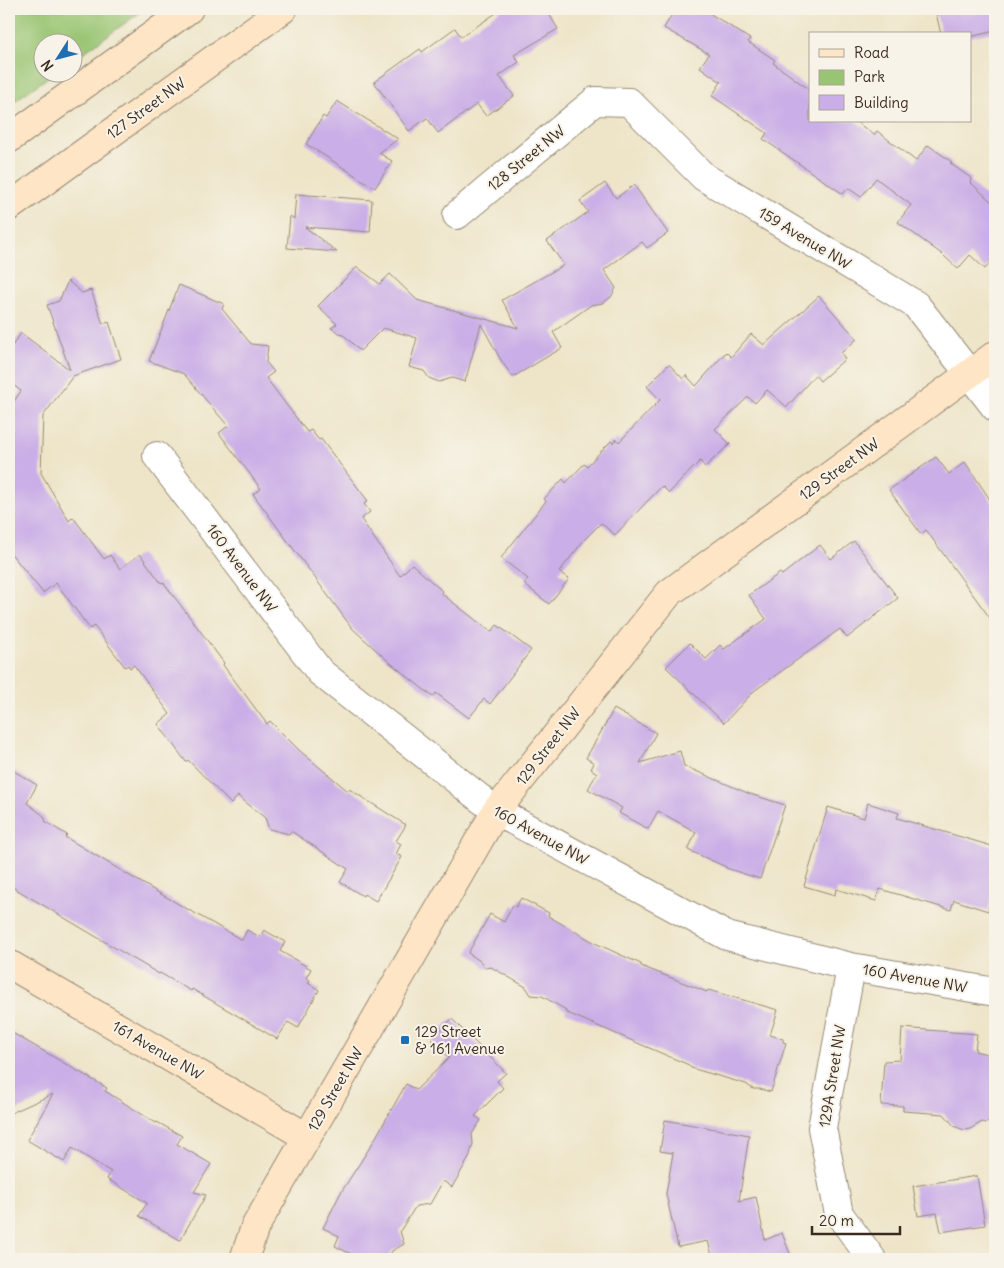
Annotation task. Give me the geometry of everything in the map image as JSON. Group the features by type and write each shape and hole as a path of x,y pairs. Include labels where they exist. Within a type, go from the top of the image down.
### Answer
{"street":[{"path":"9,139 189,9"},
{"name":"127 Street NW","path":"9,207 283,9"},
{"name":"128 Street NW","path":"457,215 595,101"},
{"name":"159 Avenue NW","path":"595,101 630,102 704,177 916,305 995,407"},
{"name":"129 Street NW","path":"244,1259 254,1227 496,811 669,593 995,355"},
{"name":"160 Avenue NW","path":"157,456 320,672 496,811 727,936 851,967 995,992"},
{"name":"161 Avenue NW","path":"9,964 307,1137"},
{"name":"129A Street NW","path":"851,967 822,1128 839,1214 872,1259"}],"green space":[{"path":"9,9 145,9 82,54 82,32 32,32 32,82 41,82 9,105"}],"building":[{"path":"502,9 546,9 558,29 514,55 519,62 499,76 514,96 486,116 477,104 438,133 427,118 409,131 374,82 420,49 422,52 455,28 461,37"},
{"path":"675,9 703,9 750,39 748,42 775,60 773,63 809,89 809,122 856,122 874,135 877,131 916,161 928,145 972,179 970,182 995,205 995,257 985,269 970,255 958,269 943,255 898,222 911,205 876,178 861,197 848,188 843,194 763,139 767,133 712,96 721,82 700,67 709,54 664,28"},
{"path":"935,9 995,9 995,31 972,37 972,32 941,32"},
{"path":"337,101 398,139 379,153 392,161 375,188 306,144 323,116 326,118"},
{"path":"605,183 616,198 634,185 668,233 647,248 642,242 604,270 616,288 611,297 603,303 591,305 553,332 562,348 513,377 502,362 481,324 465,382 452,378 439,382 429,378 424,371 409,367 417,338 383,328 360,351 346,337 331,328 337,324 318,306 357,267 380,284 390,274 417,300 518,328 502,300 564,265 547,241 588,212 580,201"},
{"path":"296,194 372,200 370,232 305,227 337,252 287,248 290,216 294,219"},
{"path":"68,281 82,293 91,290 103,324 109,322 121,359 73,376 43,416 41,473 69,521 73,517 104,559 110,555 120,569 140,554 204,636 267,724 270,721 300,751 348,791 349,789 406,825 396,841 401,844 396,854 402,857 376,901 364,894 363,896 340,882 348,869 291,831 289,834 269,829 265,818 238,796 231,804 188,760 186,762 158,724 170,714 134,665 130,668 128,665 125,667 94,626 90,629 56,583 43,593 9,551 9,409 21,391 9,382 9,350 21,333 70,370 47,305 59,301"},
{"path":"179,285 224,304 222,309 251,344 268,346 266,362 274,372 266,378 307,432 311,430 319,440 321,439 368,501 364,504 370,512 361,519 400,576 412,564 442,591 441,593 491,632 497,625 531,650 490,704 484,699 469,718 436,693 433,697 388,661 352,628 253,494 261,489 219,433 228,426 184,374 149,361"},
{"path":"819,296 857,339 841,353 845,359 820,381 815,375 787,407 767,390 755,403 748,397 715,429 730,444 705,467 700,461 669,493 662,486 615,535 601,523 585,539 559,572 569,579 549,604 524,584 528,579 501,558 546,501 544,499 563,479 566,483 584,464 587,466 611,441 613,443 617,439 619,442 660,400 647,386 669,364 683,379 686,375 696,386 726,352 731,357 751,334 764,345"},
{"path":"936,457 949,474 965,462 995,507 995,625 926,530 921,534 889,490"},
{"path":"854,541 898,598 847,638 840,629 754,691 724,723 666,667 690,643 706,659 720,645 724,649 766,619 749,595 780,573 782,575 820,545 831,559"},
{"path":"614,709 656,733 640,763 680,751 684,766 750,794 785,805 760,879 726,868 688,850 696,832 658,811 648,829 619,813 622,808 588,789 597,773 591,769 594,763 586,758"},
{"path":"9,768 37,785 27,803 44,816 46,822 67,835 65,837 242,940 247,930 260,937 264,930 285,942 280,951 311,969 306,978 310,980 308,983 319,990 298,1028 288,1022 277,1039 192,989 191,991 159,974 9,885"},
{"path":"868,803 899,813 897,818 995,847 995,885 988,911 954,900 951,910 880,889 876,901 836,889 835,895 804,886 828,807 864,818"},
{"path":"521,898 549,913 548,916 597,944 641,964 641,966 707,992 708,990 778,1010 770,1035 783,1039 783,1042 786,1043 771,1092 753,1089 746,1084 691,1068 689,1065 565,1012 566,1010 542,996 531,995 526,987 491,967 485,968 480,961 468,953 490,914 504,922 513,905 516,907"},
{"path":"452,1019 506,1073 497,1081 503,1088 475,1116 481,1120 472,1134 473,1144 469,1158 452,1187 443,1181 430,1204 416,1206 400,1231 404,1244 392,1251 388,1259 361,1259 335,1246 339,1236 323,1228 340,1194 372,1144 406,1084 416,1090 449,1058 431,1039"},
{"path":"902,1028 977,1034 975,1051 995,1056 994,1115 986,1123 982,1122 970,1129 964,1130 954,1126 944,1114 903,1111 903,1106 881,1105 884,1061 900,1060"},
{"path":"9,1031 107,1088 105,1091 156,1123 182,1136 177,1144 211,1164 194,1192 206,1195 180,1240 139,1216 147,1203 107,1179 111,1172 72,1148 64,1162 27,1140 53,1094 9,1114"},
{"path":"665,1120 749,1135 739,1201 756,1197 765,1240 782,1233 792,1259 713,1259 708,1241 678,1247 666,1194 673,1153 660,1151"},
{"path":"977,1176 985,1225 941,1232 937,1213 918,1216 913,1186"}],"place":[{"name":"129 Street & 161 Avenue","path":"405,1040"}]}
